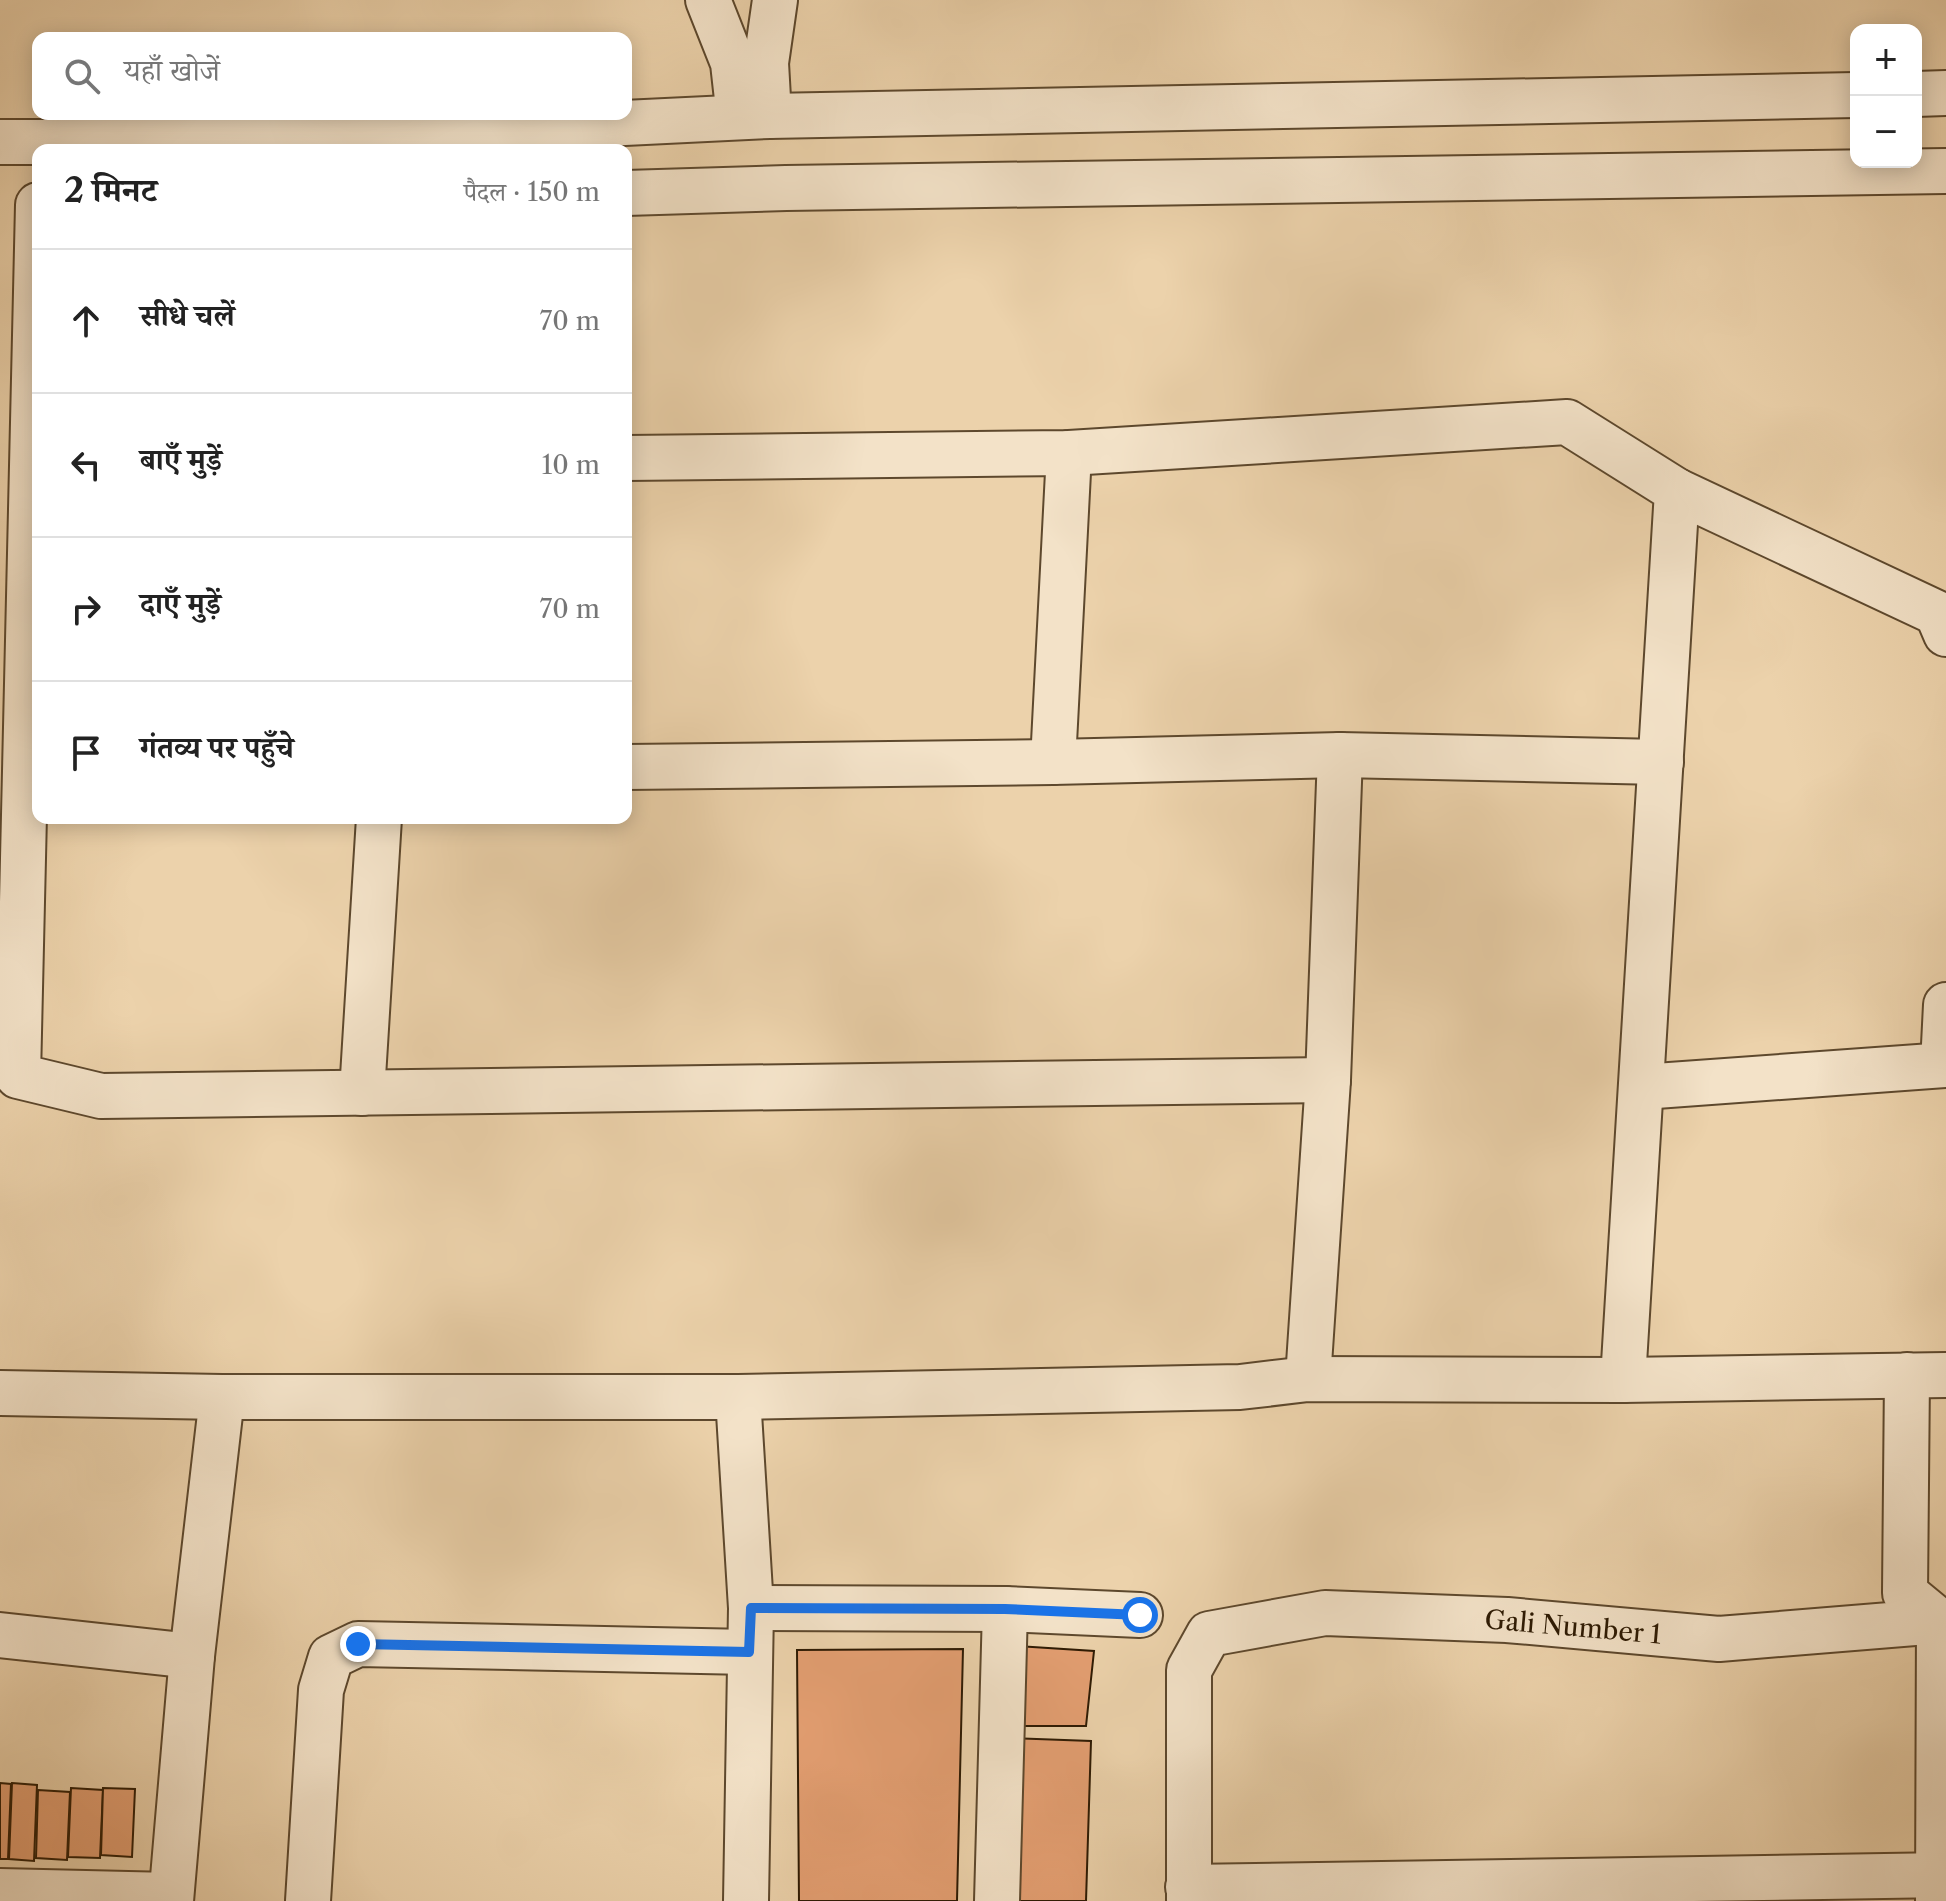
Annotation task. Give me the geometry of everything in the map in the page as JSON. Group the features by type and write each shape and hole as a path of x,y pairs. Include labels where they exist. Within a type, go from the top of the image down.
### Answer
{"street":[{"path":"708,0 754,117"},
{"path":"754,117 775,0"},
{"path":"1922,94 1946,93"},
{"path":"142,144 754,117 1850,95"},
{"path":"0,142 32,144"},
{"path":"632,193 802,187 1946,171"},
{"path":"28,210 11,854 9,1077 101,1096 1328,1080"},
{"path":"632,458 1069,453 1567,422 1677,491 1937,613 1946,634"},
{"path":"1053,762 1069,453"},
{"path":"1623,1380 1677,491"},
{"path":"632,767 1340,755 1661,762"},
{"path":"1308,1379 1328,1080 1340,755"},
{"path":"362,1093 379,824"},
{"path":"1642,1087 1945,1065 1946,1005"},
{"path":"0,1393 222,1397 738,1397 1240,1387 1308,1379 1623,1380 1927,1375 1905,1593 1939,1621 1941,1884 1189,1894"},
{"path":"0,1891 171,1898 192,1656 222,1397"},
{"path":"738,1397 751,1608 746,1901"},
{"path":"751,1608 1005,1609 1140,1615"},
{"path":"997,1901 1005,1609"},
{"name":"Gali Number 1","path":"1189,1894 1189,1670 1209,1634 1325,1613 1507,1620 1719,1639 1939,1621"},
{"path":"0,1635 192,1656"},
{"path":"308,1901 321,1690 331,1657 358,1644 749,1652"}],"building":[{"path":"1017,1646 1094,1651 1086,1726 1015,1726"},
{"path":"963,1649 957,1901 799,1901 797,1650"},
{"path":"1012,1738 1091,1741 1086,1901 1008,1901"},
{"path":"0,1783 11,1784 8,1859 0,1859"},
{"path":"12,1783 37,1785 34,1861 9,1859"},
{"path":"71,1788 103,1790 100,1858 68,1857"},
{"path":"103,1788 135,1789 132,1857 101,1855"},
{"path":"38,1790 70,1792 67,1860 36,1858"}],"route":[{"path":"358,1644 749,1652 751,1608 1005,1609 1140,1615"}]}
